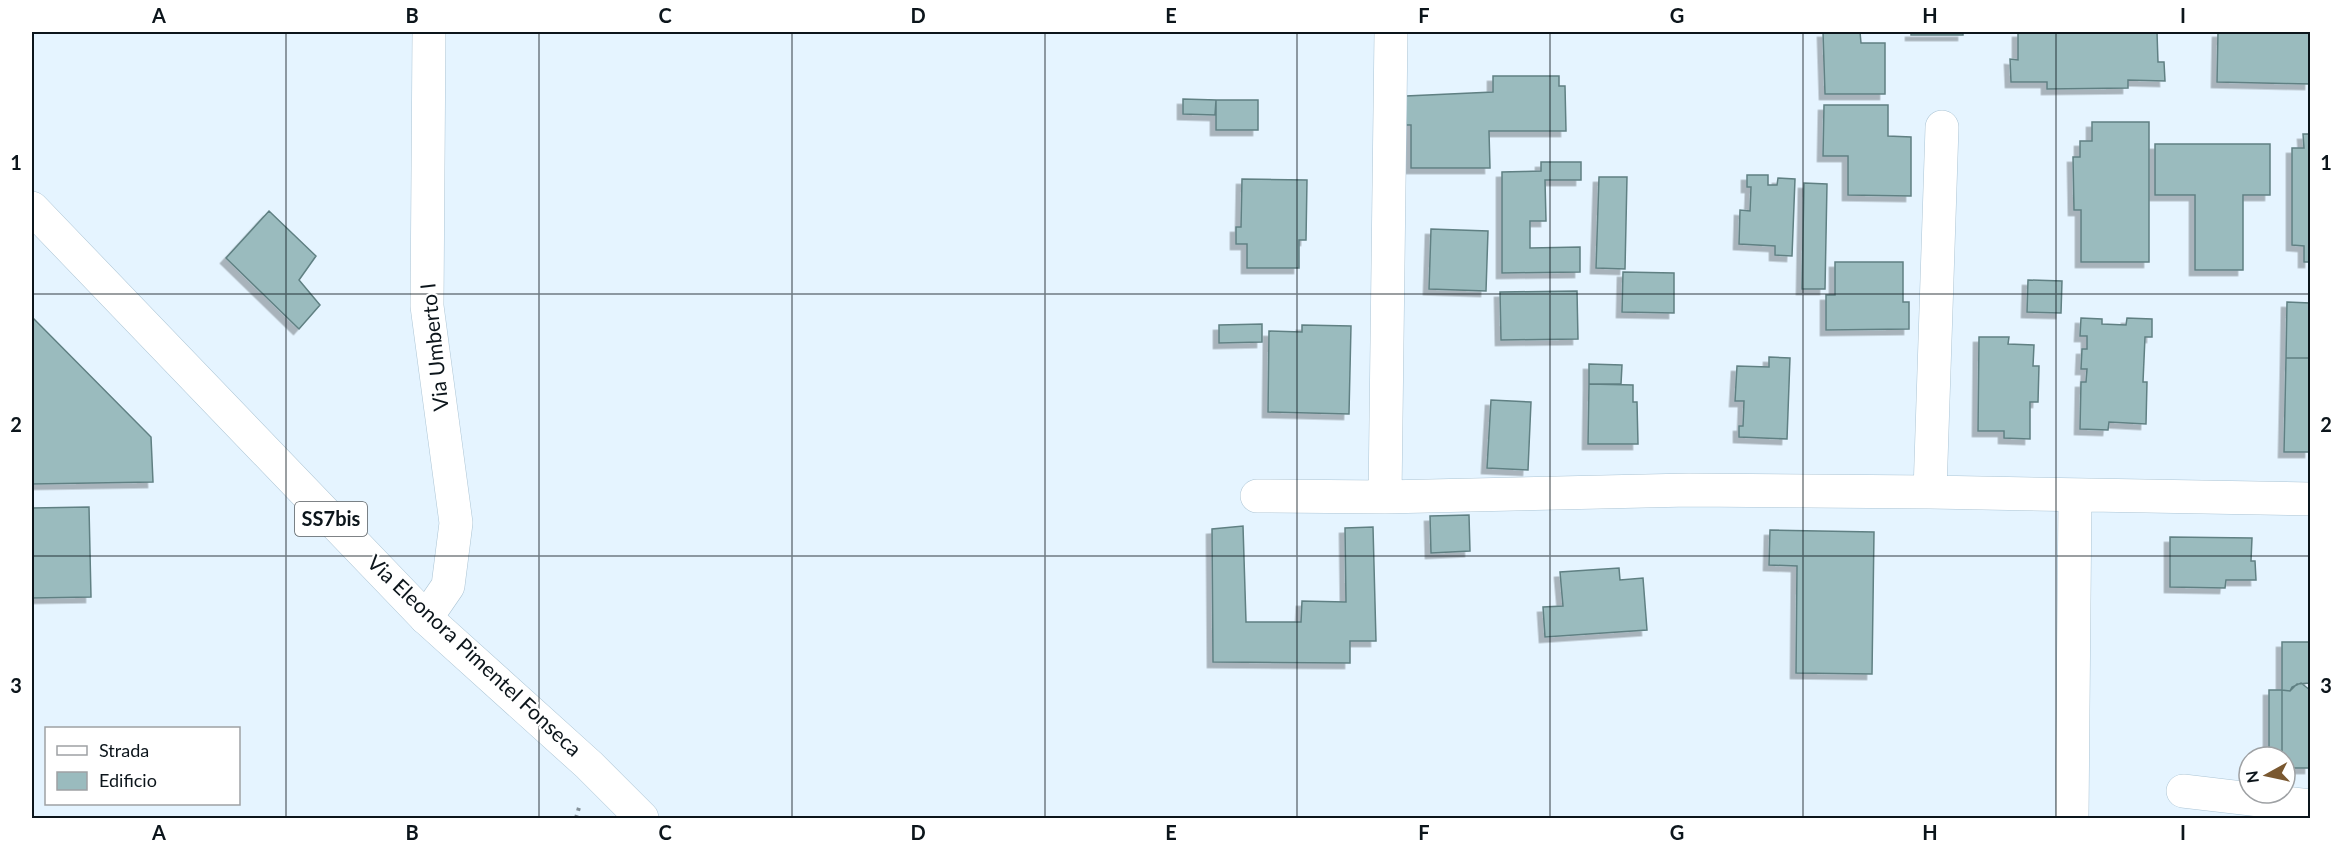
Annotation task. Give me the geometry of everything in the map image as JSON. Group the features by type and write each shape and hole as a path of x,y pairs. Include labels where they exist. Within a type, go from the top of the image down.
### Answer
{"street":[{"name":"Via Umberto I","path":"426,618 448,586 456,523 427,306 429,32"},
{"path":"1384,497 1391,32"},
{"path":"1930,492 1942,127"},
{"name":"Via Eleonora Pimentel Fonseca","path":"32,208 426,618 589,765 642,819"},
{"path":"1257,496 1384,497 1689,490 1930,492 2310,500"},
{"path":"2072,819 2075,495"},
{"path":"2183,791 2310,806"}],"building":[{"path":"1823,32 1860,32 1861,43 1885,43 1885,94 1825,94"},
{"path":"1911,32 1963,32 1963,35 1911,35"},
{"path":"2018,32 2157,32 2158,62 2164,62 2165,81 2128,80 2128,88 2047,89 2047,82 2011,82 2010,59 2018,60"},
{"path":"2218,32 2310,32 2310,84 2217,82"},
{"path":"1493,76 1559,76 1559,86 1565,86 1566,131 1489,131 1490,168 1411,168 1411,125 1406,125 1406,96 1493,92"},
{"path":"1183,99 1216,100 1215,115 1183,114"},
{"path":"1216,100 1258,100 1258,130 1216,130"},
{"path":"1824,105 1888,105 1888,136 1911,137 1911,196 1848,195 1848,156 1823,156"},
{"path":"2092,122 2149,122 2149,262 2081,262 2081,210 2074,210 2073,157 2080,157 2080,141 2092,141"},
{"path":"2303,134 2310,134 2310,262 2304,262 2304,246 2292,245 2292,148 2304,148"},
{"path":"2155,144 2270,144 2270,195 2243,195 2243,270 2195,270 2195,195 2155,195"},
{"path":"1541,162 1581,162 1581,180 1545,180 1546,221 1530,221 1530,248 1580,247 1580,272 1502,273 1502,172 1541,171"},
{"path":"1747,175 1768,175 1768,185 1777,185 1778,178 1795,179 1792,256 1775,255 1775,246 1739,244 1740,210 1750,211 1751,187 1747,187"},
{"path":"1599,177 1627,177 1625,269 1596,268"},
{"path":"1242,179 1307,180 1306,240 1299,240 1299,268 1247,268 1247,244 1236,244 1236,227 1241,227"},
{"path":"1804,183 1827,184 1825,289 1802,289"},
{"path":"269,211 316,256 299,280 320,305 299,329 226,258"},
{"path":"1431,229 1488,231 1486,291 1429,289"},
{"path":"1835,262 1903,262 1903,302 1909,302 1909,329 1826,330 1826,295 1835,295"},
{"path":"1623,272 1674,273 1674,313 1622,312"},
{"path":"2028,280 2062,281 2061,313 2027,312"},
{"path":"1577,291 1578,339 1501,340 1500,292"},
{"path":"2287,302 2310,303 2310,358 2286,358"},
{"path":"32,317 151,437 153,482 32,484"},
{"path":"2081,318 2102,319 2102,324 2126,325 2127,318 2152,319 2152,337 2145,337 2143,382 2147,382 2146,424 2109,422 2108,430 2080,429 2081,382 2086,382 2087,369 2081,369 2082,349 2087,349 2087,336 2080,336"},
{"path":"1262,324 1262,342 1219,343 1219,325"},
{"path":"1302,325 1351,326 1349,414 1268,412 1269,331 1302,332"},
{"path":"1979,337 2009,337 2008,344 2034,345 2033,366 2039,366 2038,402 2030,402 2030,439 2004,438 2004,431 1978,431"},
{"path":"1769,357 1790,358 1787,439 1739,437 1739,426 1743,426 1744,401 1735,401 1737,366 1769,367"},
{"path":"2286,358 2310,358 2310,452 2284,452"},
{"path":"1589,364 1622,365 1621,384 1589,384"},
{"path":"1589,384 1633,385 1633,402 1637,402 1638,444 1588,444"},
{"path":"1491,400 1531,402 1528,470 1487,468"},
{"path":"89,507 91,597 32,598 32,508"},
{"path":"1469,515 1470,551 1431,553 1430,516"},
{"path":"1243,526 1246,622 1301,622 1302,601 1346,602 1345,528 1373,527 1376,641 1350,641 1350,663 1213,662 1212,529"},
{"path":"1770,530 1874,532 1872,674 1796,673 1797,566 1769,565"},
{"path":"2170,537 2252,538 2251,561 2255,561 2256,580 2226,580 2225,588 2170,587"},
{"path":"1619,568 1620,580 1643,578 1647,630 1545,637 1543,607 1563,606 1560,572"},
{"path":"2282,642 2310,642 2310,683 2297,684 2290,691 2282,690"},
{"path":"2301,683 2310,690 2310,768 2297,768 2297,745 2282,745 2282,690 2290,691 2292,687"},
{"path":"2269,690 2282,690 2282,745 2269,745"}]}
